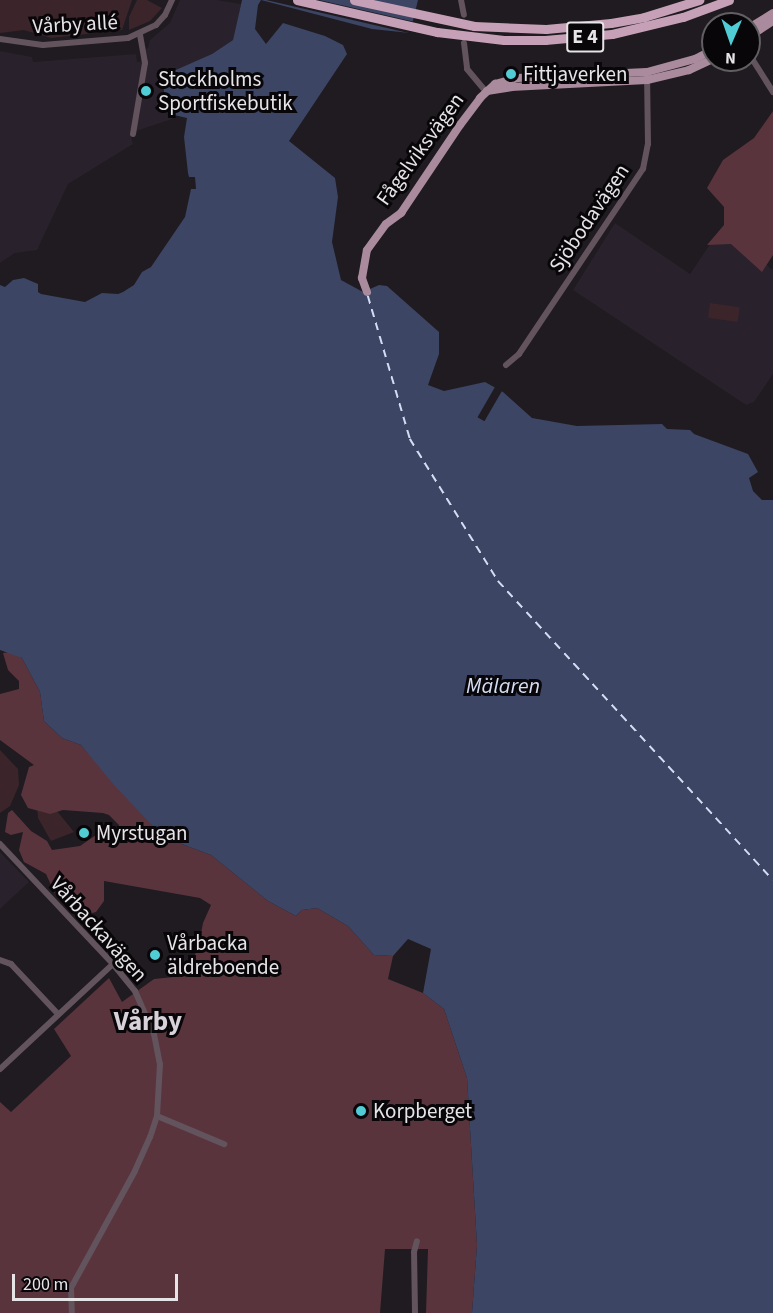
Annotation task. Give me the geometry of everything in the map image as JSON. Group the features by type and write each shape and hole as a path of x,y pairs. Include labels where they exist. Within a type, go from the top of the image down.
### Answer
{"highway":[{"name":"E 4","path":"297,0 437,32 504,40 590,37 674,20 729,0"},
{"name":"E 4","path":"354,0 439,20 506,28 578,27 645,17 699,0"}],"main road":[{"name":"Fågelviksvägen","path":"647,76 701,56"},
{"name":"Fågelviksvägen","path":"366,292 362,278 367,250 386,224 401,213 486,92 495,84 508,79 647,76 689,70 701,64"}],"street":[{"name":"Vårby allé","path":"0,39 43,45 108,41 140,34 162,19 172,0"},
{"path":"461,0 464,15"},
{"path":"133,134 145,63 140,34"},
{"path":"464,43 467,69 486,92"},
{"path":"760,72 773,92"},
{"name":"Sjöbodavägen","path":"506,365 519,354 643,169 648,144 647,76"},
{"name":"Vårbackavägen","path":"0,844 113,964 135,991 154,1034 160,1064 157,1116 135,1171 71,1288 72,1313"},
{"path":"0,960 11,964 58,1014"},
{"path":"0,1069 113,964"},
{"path":"157,1116 224,1144"},
{"path":"415,1313 414,1252 417,1241"}],"shaded area":[{"path":"0,0 132,0 122,30 51,38 24,30 0,33"},
{"path":"137,0 147,0 162,8 150,21 129,30 129,17"},
{"path":"180,0 217,0 241,4 233,40 212,54 166,76 164,94 174,116 172,119 130,133 133,144 68,184 37,250 15,253 0,263 0,51 32,57 33,62 136,54 137,62 141,62 141,51 148,48 150,40 170,23"},
{"path":"773,111 773,255 762,272 731,244 707,245 724,225 724,207 707,188 723,160 754,138"},
{"path":"615,223 690,274 721,228 773,270 773,374 754,402 746,405 573,290"},
{"path":"710,303 740,307 738,322 708,318"},
{"path":"10,652 22,658 40,692 44,721 62,738 81,745 163,837 211,855 268,901 296,916 302,910 317,908 348,926 374,955 393,956 388,979 423,993 444,1009 467,1078 477,1245 472,1313 426,1313 428,1249 385,1249 380,1313 0,1313 0,1102 11,1112 71,1056 54,1029 109,978 122,1002 154,979 183,976 198,949 203,923 211,905 200,898 104,881 104,901 96,912 81,916 56,896 46,874 24,862 19,850 23,832 11,835 5,832 8,813 12,810 31,831 47,841 52,850 80,846 96,835 109,839 115,837 119,825 109,815 103,813 63,810 50,814 28,808 21,795 29,767 34,765 0,740 0,694 19,689 19,681 8,670 3,653"},
{"path":"0,750 18,769 19,785 10,806 0,813"},
{"path":"34,772 57,811 74,832 51,841 38,818"},
{"path":"0,852 29,882 0,909"}],"water":[{"name":"Mälaren","path":"242,0 261,0 258,5 255,29 266,44 283,23 325,36 343,45 347,54 289,141 335,178 338,197 332,242 341,280 363,292 379,285 387,286 439,332 439,354 428,385 444,391 485,382 503,392 532,418 577,426 662,424 667,429 690,430 694,434 748,454 758,472 749,478 753,491 762,500 773,500 773,1313 472,1313 477,1245 467,1078 444,1009 423,993 431,949 408,939 393,956 374,955 348,926 317,908 302,910 296,916 268,901 211,855 163,837 114,785 81,745 62,738 44,721 40,692 22,658 0,650 0,285 5,287 13,280 24,278 38,284 38,292 41,294 85,302 102,293 123,292 134,285 142,272 151,267 185,217 191,189 196,189 195,177 189,177 188,173 184,137 187,118 174,115 164,94 164,81 169,73 212,54 233,40"},
{"path":"261,0 418,0 410,33 372,29"}],"pier":[{"path":"266,0 319,0 415,22 413,34"},
{"path":"495,387 502,391 484,421 478,417"}],"ferry route":[{"path":"368,296 410,439 498,581 773,880"}],"place":[{"name":"Fittjaverken","path":"511,74"},
{"name":"Stockholms Sportfiskebutik","path":"146,91"},
{"name":"Myrstugan","path":"84,833"},
{"name":"Vårbacka äldreboende","path":"155,955"},
{"name":"Korpberget","path":"361,1111"}],"district":[{"name":"Vårby","path":"148,1022"}]}
